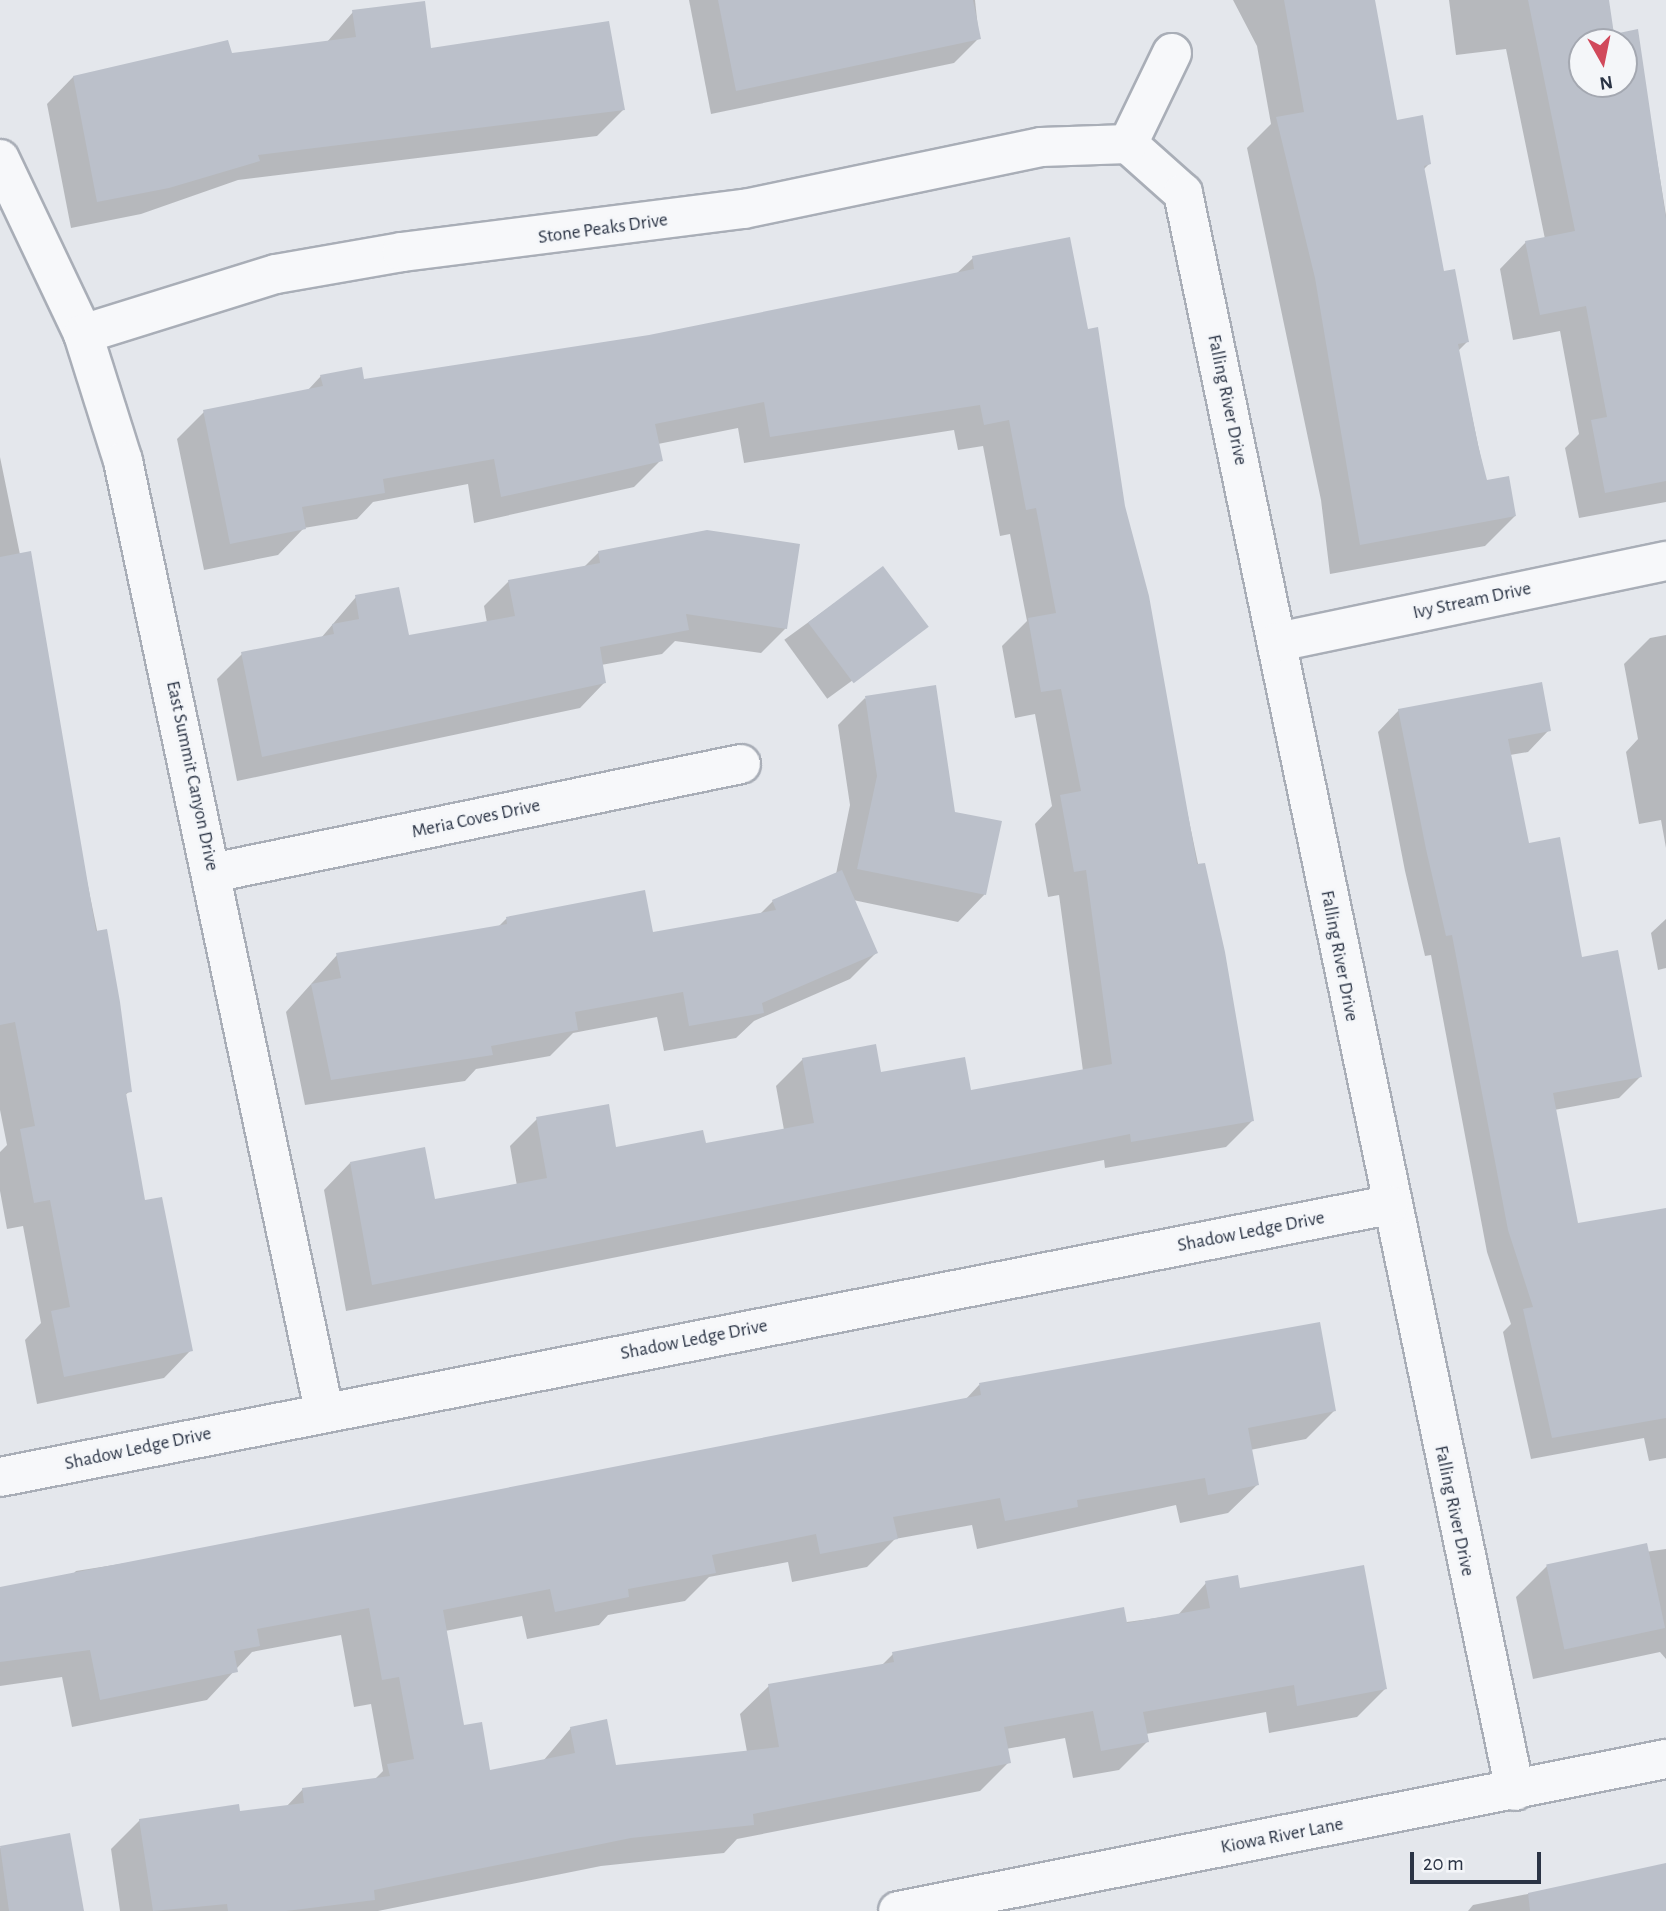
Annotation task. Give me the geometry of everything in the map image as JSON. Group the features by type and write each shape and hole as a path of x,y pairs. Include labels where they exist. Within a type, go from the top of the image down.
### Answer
{"street":[{"path":"1128,144 1171,53"},
{"name":"Stone Peaks Drive","path":"83,334 276,274 377,256 744,209 1041,147 1128,144"},
{"name":"Falling River Drive","path":"1128,144 1183,192 1278,642 1389,1205 1515,1791"},
{"name":"East Summit Canyon Drive","path":"0,159 83,334 152,579 324,1411"},
{"name":"Ivy Stream Drive","path":"1278,642 1666,561"},
{"name":"Meria Coves Drive","path":"212,873 741,764"},
{"name":"Shadow Ledge Drive","path":"0,1477 324,1411 1389,1205"},
{"name":"Kiowa River Lane","path":"898,1911 1666,1759"}],"building":[{"path":"718,0 973,0 981,39 736,91"},
{"path":"1284,0 1375,0 1397,120 1423,115 1431,164 1424,166 1444,271 1455,269 1469,342 1458,344 1487,480 1509,476 1516,516 1360,545 1315,278 1276,117 1304,112"},
{"path":"1528,0 1609,0 1613,28 1568,28 1568,98 1638,98 1638,29 1666,219 1666,481 1605,493 1591,420 1607,417 1586,306 1540,315 1525,241 1575,231"},
{"path":"425,1 431,48 609,21 625,110 258,155 260,161 169,188 97,202 73,76 228,40 232,53 356,37 352,10"},
{"path":"1070,237 1088,329 1098,327 1125,506 1149,596 1197,864 1205,863 1225,952 1254,1121 1131,1142 1130,1134 372,1285 350,1162 425,1147 435,1199 547,1178 536,1117 609,1104 616,1147 703,1130 706,1143 814,1123 802,1058 876,1044 881,1072 965,1057 971,1090 1112,1064 1086,870 1074,872 1060,795 1081,791 1061,689 1041,692 1028,618 1056,613 1036,508 1026,510 1009,420 984,425 980,405 770,437 764,402 655,424 663,461 501,497 494,459 383,479 385,493 302,507 306,529 230,544 203,410 323,386 320,375 362,367 364,379 649,335 974,269 972,256"},
{"path":"707,530 800,544 787,629 686,614 689,630 600,647 606,683 262,757 241,652 334,634 332,624 359,619 355,595 399,587 409,635 515,616 508,580 600,563 598,551"},
{"path":"31,551 96,931 107,929 120,1002 132,1092 126,1093 145,1200 162,1197 193,1351 64,1377 51,1311 70,1307 50,1200 34,1203 20,1129 35,1126 15,1022 0,1025 0,557"},
{"path":"883,566 929,627 854,683 808,623"},
{"path":"1542,682 1551,731 1508,739 1529,843 1560,837 1582,957 1618,950 1642,1077 1553,1093 1578,1223 1666,1208 1666,1418 1552,1438 1523,1309 1533,1307 1508,1230 1452,935 1446,936 1398,709"},
{"path":"936,685 955,812 1002,821 986,895 857,869 877,776 865,696"},
{"path":"842,870 878,953 762,1003 764,1013 689,1026 683,992 575,1012 578,1030 491,1046 493,1055 331,1080 311,984 341,978 336,953 507,924 506,917 645,890 653,932 776,910 772,900"},
{"path":"1320,1322 1336,1411 1248,1428 1259,1485 1208,1495 1205,1478 1077,1500 1078,1507 1005,1521 1000,1498 893,1517 898,1539 820,1554 816,1534 712,1555 716,1573 628,1589 629,1597 555,1612 550,1589 443,1610 464,1725 482,1722 490,1770 575,1753 570,1727 607,1719 616,1765 779,1747 768,1684 894,1662 892,1652 1124,1607 1127,1623 1210,1608 1205,1581 1238,1575 1240,1588 1364,1565 1387,1689 1297,1706 1294,1685 1143,1712 1149,1742 1101,1751 1093,1711 1004,1727 1011,1763 753,1814 754,1825 631,1838 374,1890 375,1900 286,1911 228,1911 227,1904 153,1911 139,1819 239,1804 240,1811 304,1803 302,1788 390,1776 387,1764 414,1759 399,1677 382,1680 369,1608 257,1629 260,1646 234,1651 238,1672 100,1700 90,1650 0,1662 0,1587 981,1395 979,1383"},
{"path":"1647,1543 1665,1628 1564,1650 1546,1564"},
{"path":"70,1833 84,1911 9,1911 0,1846"},
{"path":"1666,1863 1666,1911 1530,1911 1528,1893"}]}
